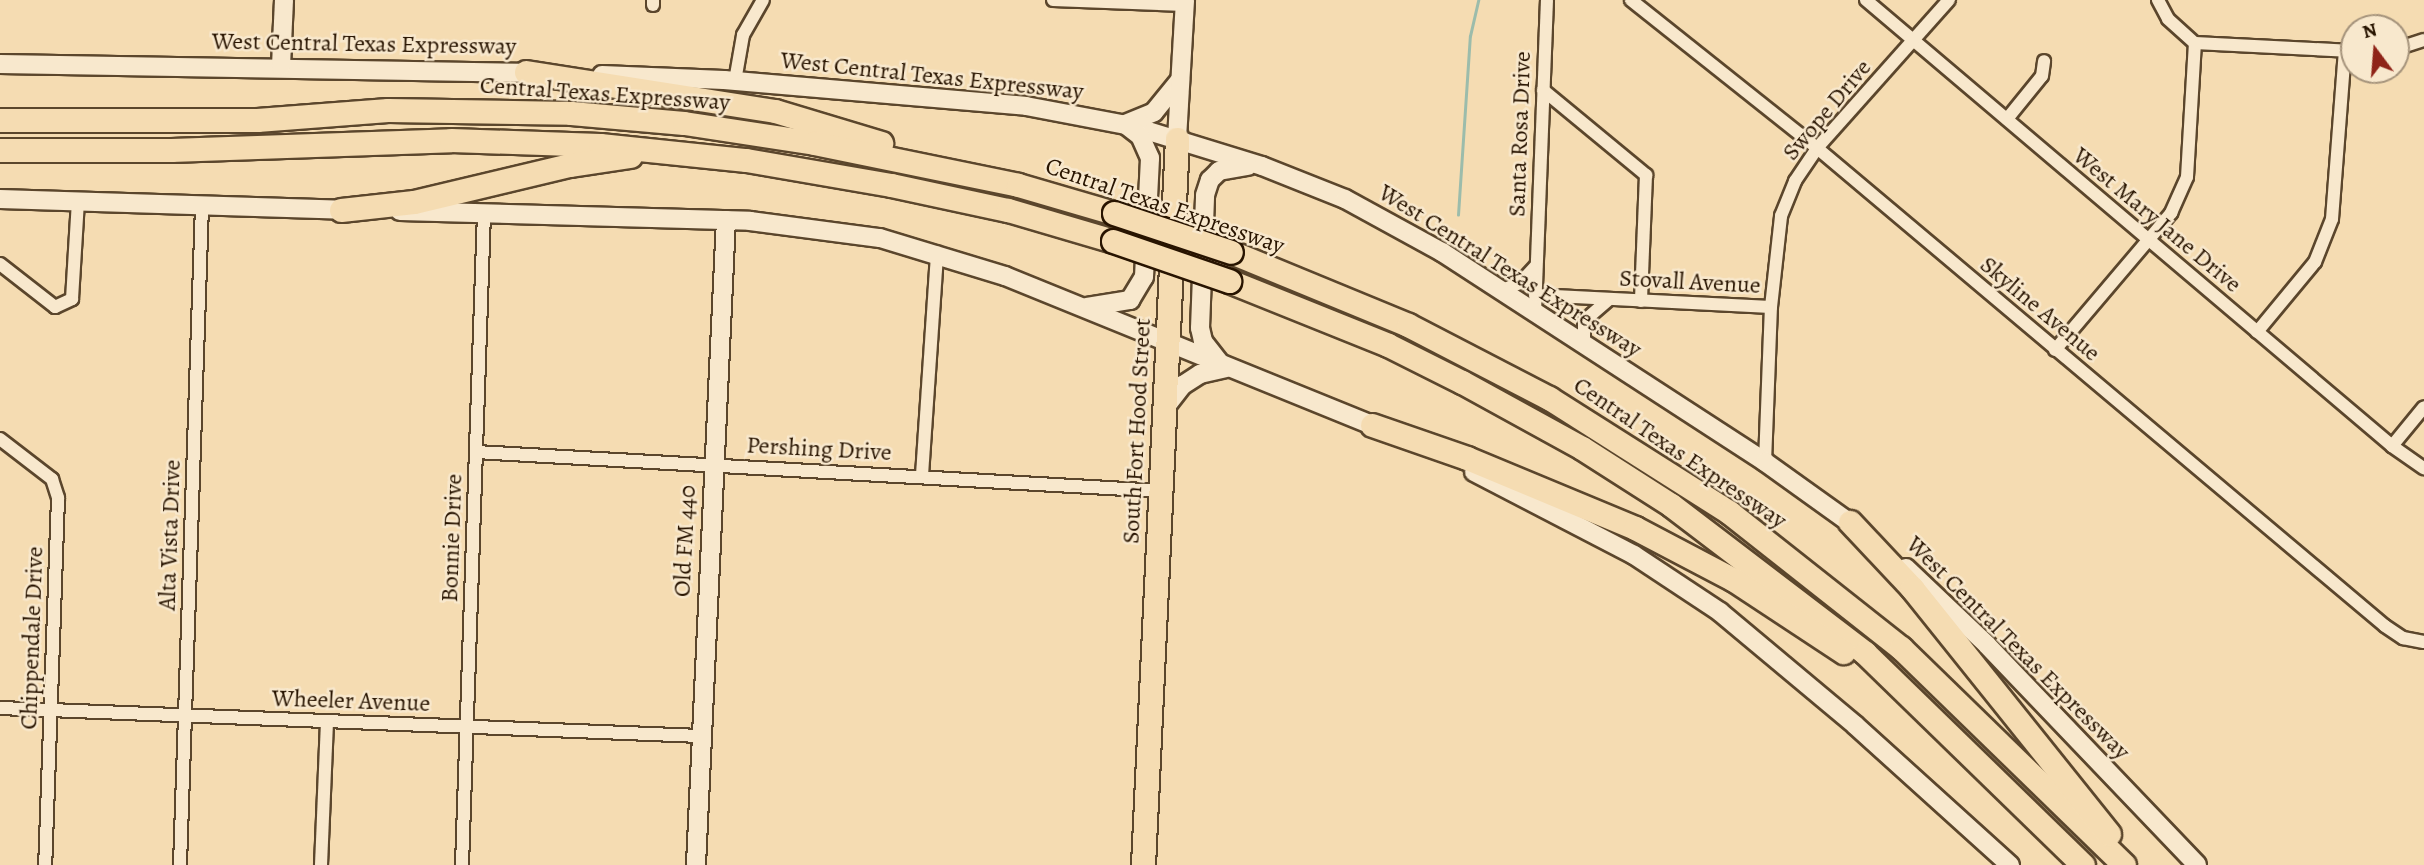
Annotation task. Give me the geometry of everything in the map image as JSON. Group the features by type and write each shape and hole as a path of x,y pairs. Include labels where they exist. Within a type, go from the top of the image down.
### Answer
{"highway":[{"path":"526,72 775,111 1018,184"},
{"name":"Central Texas Expressway","path":"0,120 257,120 388,110 571,113 774,136 1018,184 1231,252 1408,325 1537,391 1730,513 1901,648 2124,865"},
{"name":"South Fort Hood Street","path":"1143,865 1177,139"},
{"name":"Central Texas Expressway","path":"0,150 171,150 450,140 670,151 944,196 1113,241 1229,281 1388,345 1582,448 1739,552 1908,692 2083,865"},
{"path":"341,210 414,202 569,165 670,151"},
{"path":"1372,425 1552,491 1654,538 1734,580 1874,675 1908,692"},
{"path":"1850,522 1912,588 2130,865"}],"main road":[{"path":"281,66 284,0"},
{"name":"South Fort Hood Street","path":"1177,139 1185,3"},
{"name":"West Central Texas Expressway","path":"0,64 281,66 735,81 1026,106 1125,124 1262,166 1345,199 1502,290 1535,303 1584,342 1850,522 1948,607 2197,865"},
{"path":"1084,307 1130,300 1144,277 1150,158 1140,136 1125,124 1154,112 1181,80"},
{"path":"1225,368 1210,355 1200,328 1205,195 1209,180 1219,171 1232,165 1262,166"},
{"path":"0,199 726,220 843,231 937,253 1084,307 1225,368 1372,425 1552,509 1643,560 1720,612 1856,725 2010,865"},
{"name":"Old FM 440","path":"695,865 726,220"},
{"path":"1164,409 1182,385 1199,374 1225,368"}],"street":[{"path":"735,81 743,35 762,0"},
{"path":"1053,0 1185,3"},
{"name":"Santa Rosa Drive","path":"1535,303 1547,0"},
{"name":"Skyline Avenue","path":"1630,0 1817,148 2385,625 2403,638 2424,642"},
{"name":"West Mary Jane Drive","path":"1866,0 2392,446 2424,468"},
{"name":"Swope Drive","path":"1772,307 1782,216 1795,181 1817,148 1949,0"},
{"path":"2158,0 2168,19 2195,43 2340,50"},
{"path":"2056,350 2171,213 2187,177 2195,43"},
{"path":"2007,119 2042,76 2044,61"},
{"path":"2257,332 2315,262 2332,219 2346,84"},
{"path":"1543,90 1646,175 1641,301"},
{"path":"0,264 55,307 72,299 78,201"},
{"name":"Alta Vista Drive","path":"180,865 202,206"},
{"name":"Bonnie Drive","path":"462,865 484,213"},
{"path":"922,475 937,253"},
{"path":"1502,290 1520,283 1536,267"},
{"path":"1584,342 1584,321 1609,299"},
{"name":"Stovall Avenue","path":"1535,303 1609,299 1772,307 1765,462"},
{"path":"2392,446 2424,407"},
{"name":"Chippendale Drive","path":"0,439 56,487 44,865"},
{"name":"Pershing Drive","path":"476,452 922,475 1160,491"},
{"name":"Wheeler Avenue","path":"0,708 701,736"},
{"path":"321,865 327,722"}],"waterway":[{"path":"1458,215 1470,36 1478,0"}]}
